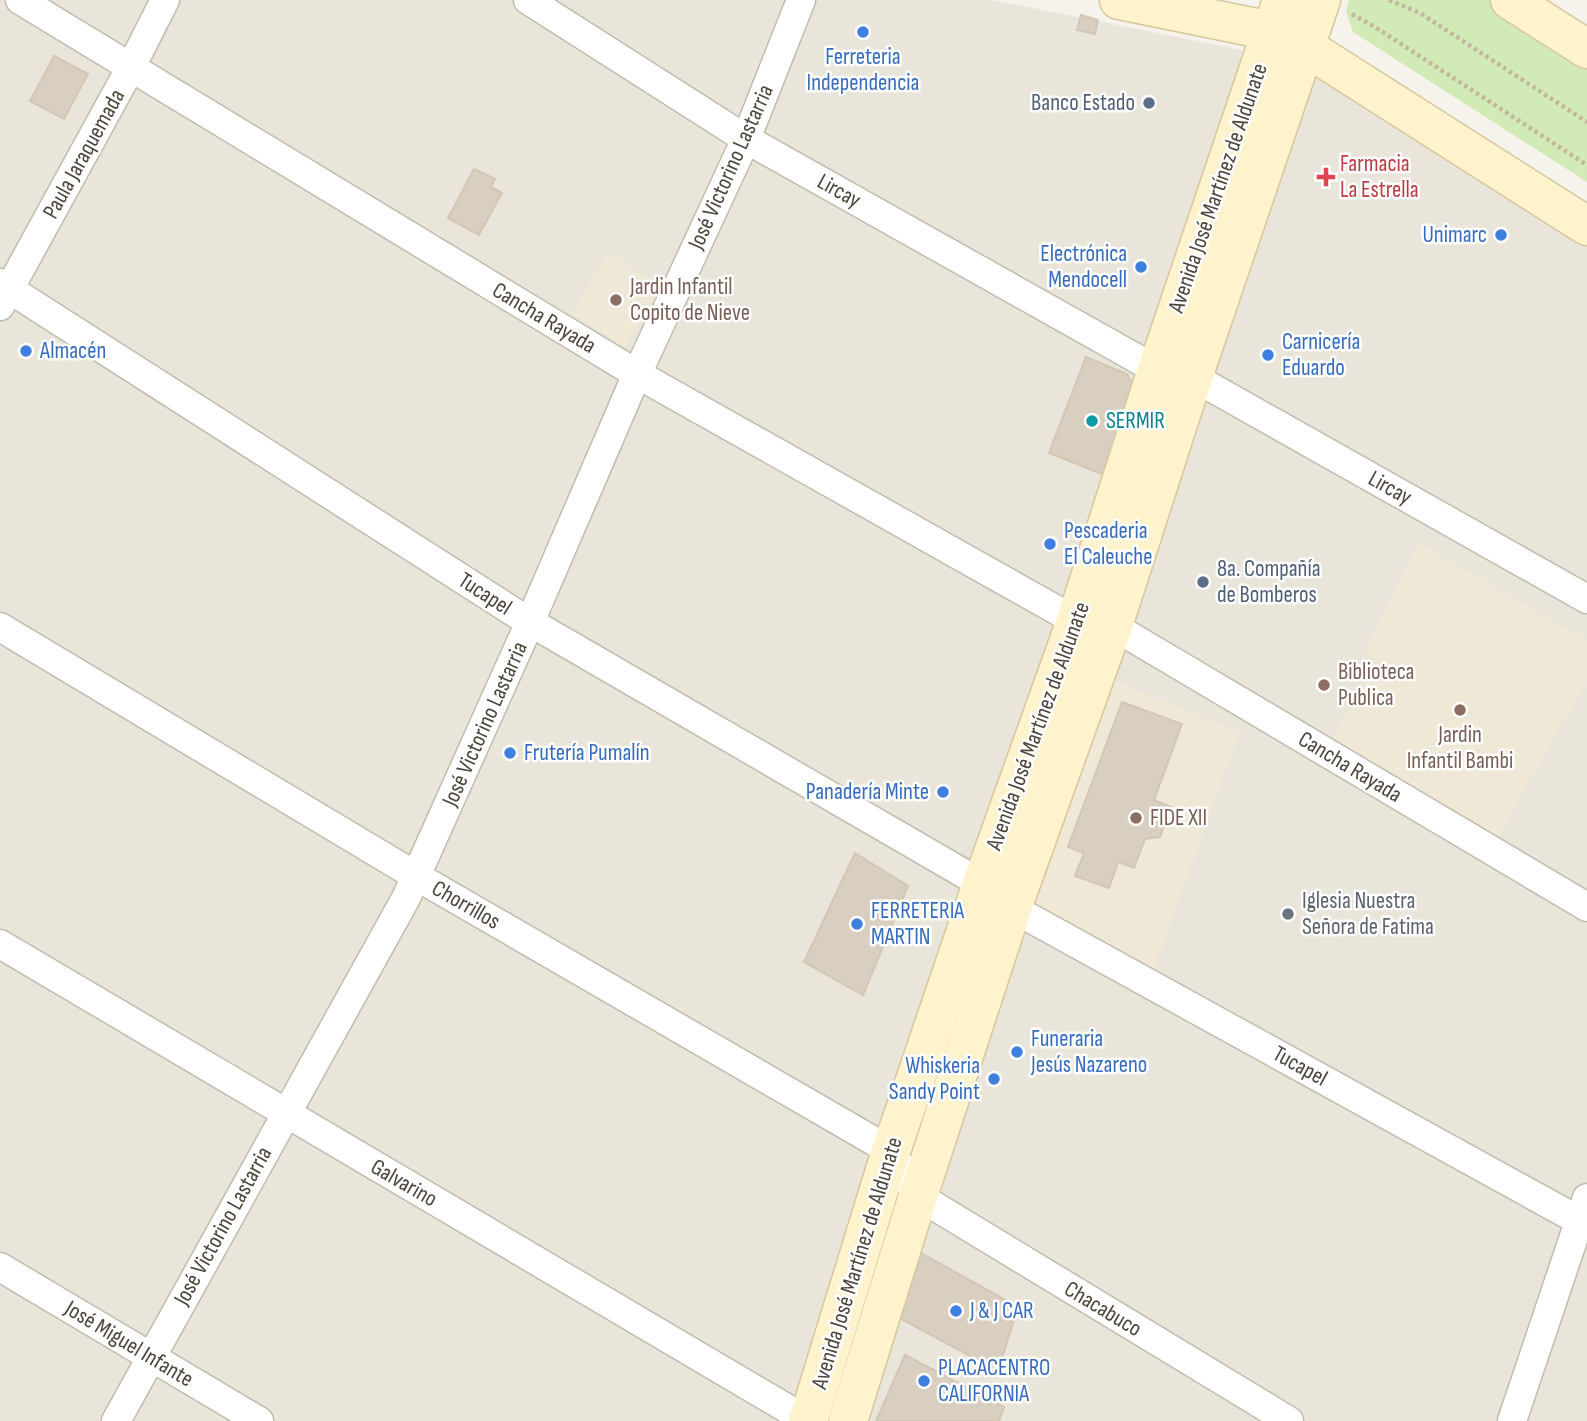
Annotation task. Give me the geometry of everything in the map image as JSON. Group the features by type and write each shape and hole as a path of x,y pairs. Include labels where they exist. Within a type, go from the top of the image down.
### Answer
{"main road":[{"path":"1119,0 1286,26 1587,226"},
{"path":"1510,0 1587,49"},
{"name":"Avenida José Martínez de Aldunate","path":"848,1421 1012,908 1095,623 1286,26 1332,4"},
{"name":"Avenida José Martínez de Aldunate","path":"808,1421 891,1152 982,884 1095,623"}],"street":[{"name":"Cancha Rayada","path":"20,0 637,374 1095,623 1587,907"},
{"name":"Paula Jaraquemada","path":"3,293 131,67 165,0"},
{"name":"Lircay","path":"527,0 746,139 1587,599"},
{"name":"José Victorino Lastarria","path":"116,1421 406,898 530,622 637,374 746,139 801,0"},
{"name":"Tucapel","path":"3,293 530,622 982,884"},
{"name":"Chorrillos","path":"0,626 416,876 891,1152 918,1196"},
{"name":"Tucapel","path":"1012,908 1584,1214"},
{"name":"Galvarino","path":"0,944 808,1421"},
{"name":"Chacabuco","path":"918,1196 1289,1421"},
{"path":"1513,1421 1584,1214"},
{"name":"José Miguel Infante","path":"0,1267 259,1421"}],"path":[{"path":"1389,0 1420,13 1587,122"},
{"path":"1332,4 1376,27 1587,164"}],"shaded area":[{"path":"0,0 993,0 1238,49 1349,80 1587,238 1587,1421 0,1421"},
{"name":"Jardin Infantil Copito de Nieve","path":"608,252 660,286 625,347 572,314"},
{"name":"Jardin Infantil Bambi","path":"1418,543 1587,641 1587,681 1494,842 1333,738 1376,665 1365,649"},
{"name":"FIDE XII","path":"1110,679 1239,732 1153,970 1036,904"}],"green space":[{"path":"1349,0 1494,0 1587,60 1587,182 1353,32 1346,12"}],"building":[{"path":"1081,15 1098,20 1095,34 1077,30"},
{"path":"54,56 88,74 64,119 30,101"},
{"path":"474,169 495,179 491,187 502,193 479,235 448,218"},
{"name":"SERMIR","path":"1086,357 1127,374 1135,389 1104,475 1049,453"},
{"path":"1122,702 1182,724 1154,800 1171,807 1160,837 1145,839 1134,868 1118,862 1109,888 1075,876 1084,853 1068,847"},
{"name":"FERRETERIA MARTIN","path":"855,853 908,886 863,995 804,962"},
{"name":"J & J CAR","path":"921,1253 1018,1307 998,1371 894,1315"},
{"name":"PLACACENTRO CALIFORNIA","path":"905,1355 1004,1407 999,1421 876,1421"}],"place":[{"name":"Ferreteria Independencia","path":"863,32"},
{"name":"Banco Estado","path":"1149,103"},
{"name":"Farmacia La Estrella","path":"1326,177"},
{"name":"Unimarc","path":"1501,235"},
{"name":"Electrónica Mendocell","path":"1141,267"},
{"name":"Jardin Infantil Copito de Nieve","path":"616,300"},
{"name":"Almacén","path":"26,351"},
{"name":"Carnicería Eduardo","path":"1268,355"},
{"name":"SERMIR","path":"1092,421"},
{"name":"Pescaderia El Caleuche","path":"1050,544"},
{"name":"8a. Compañía de Bomberos","path":"1203,582"},
{"name":"Biblioteca Publica","path":"1324,685"},
{"name":"Jardin Infantil Bambi","path":"1460,710"},
{"name":"Frutería Pumalín","path":"510,753"},
{"name":"Panadería Minte","path":"943,792"},
{"name":"FIDE XII","path":"1136,818"},
{"name":"Iglesia Nuestra Señora de Fatima","path":"1288,914"},
{"name":"FERRETERIA MARTIN","path":"857,924"},
{"name":"Funeraria Jesús Nazareno","path":"1017,1052"},
{"name":"Whiskeria Sandy Point","path":"994,1079"},
{"name":"J & J CAR","path":"956,1311"},
{"name":"PLACACENTRO CALIFORNIA","path":"924,1381"}]}
